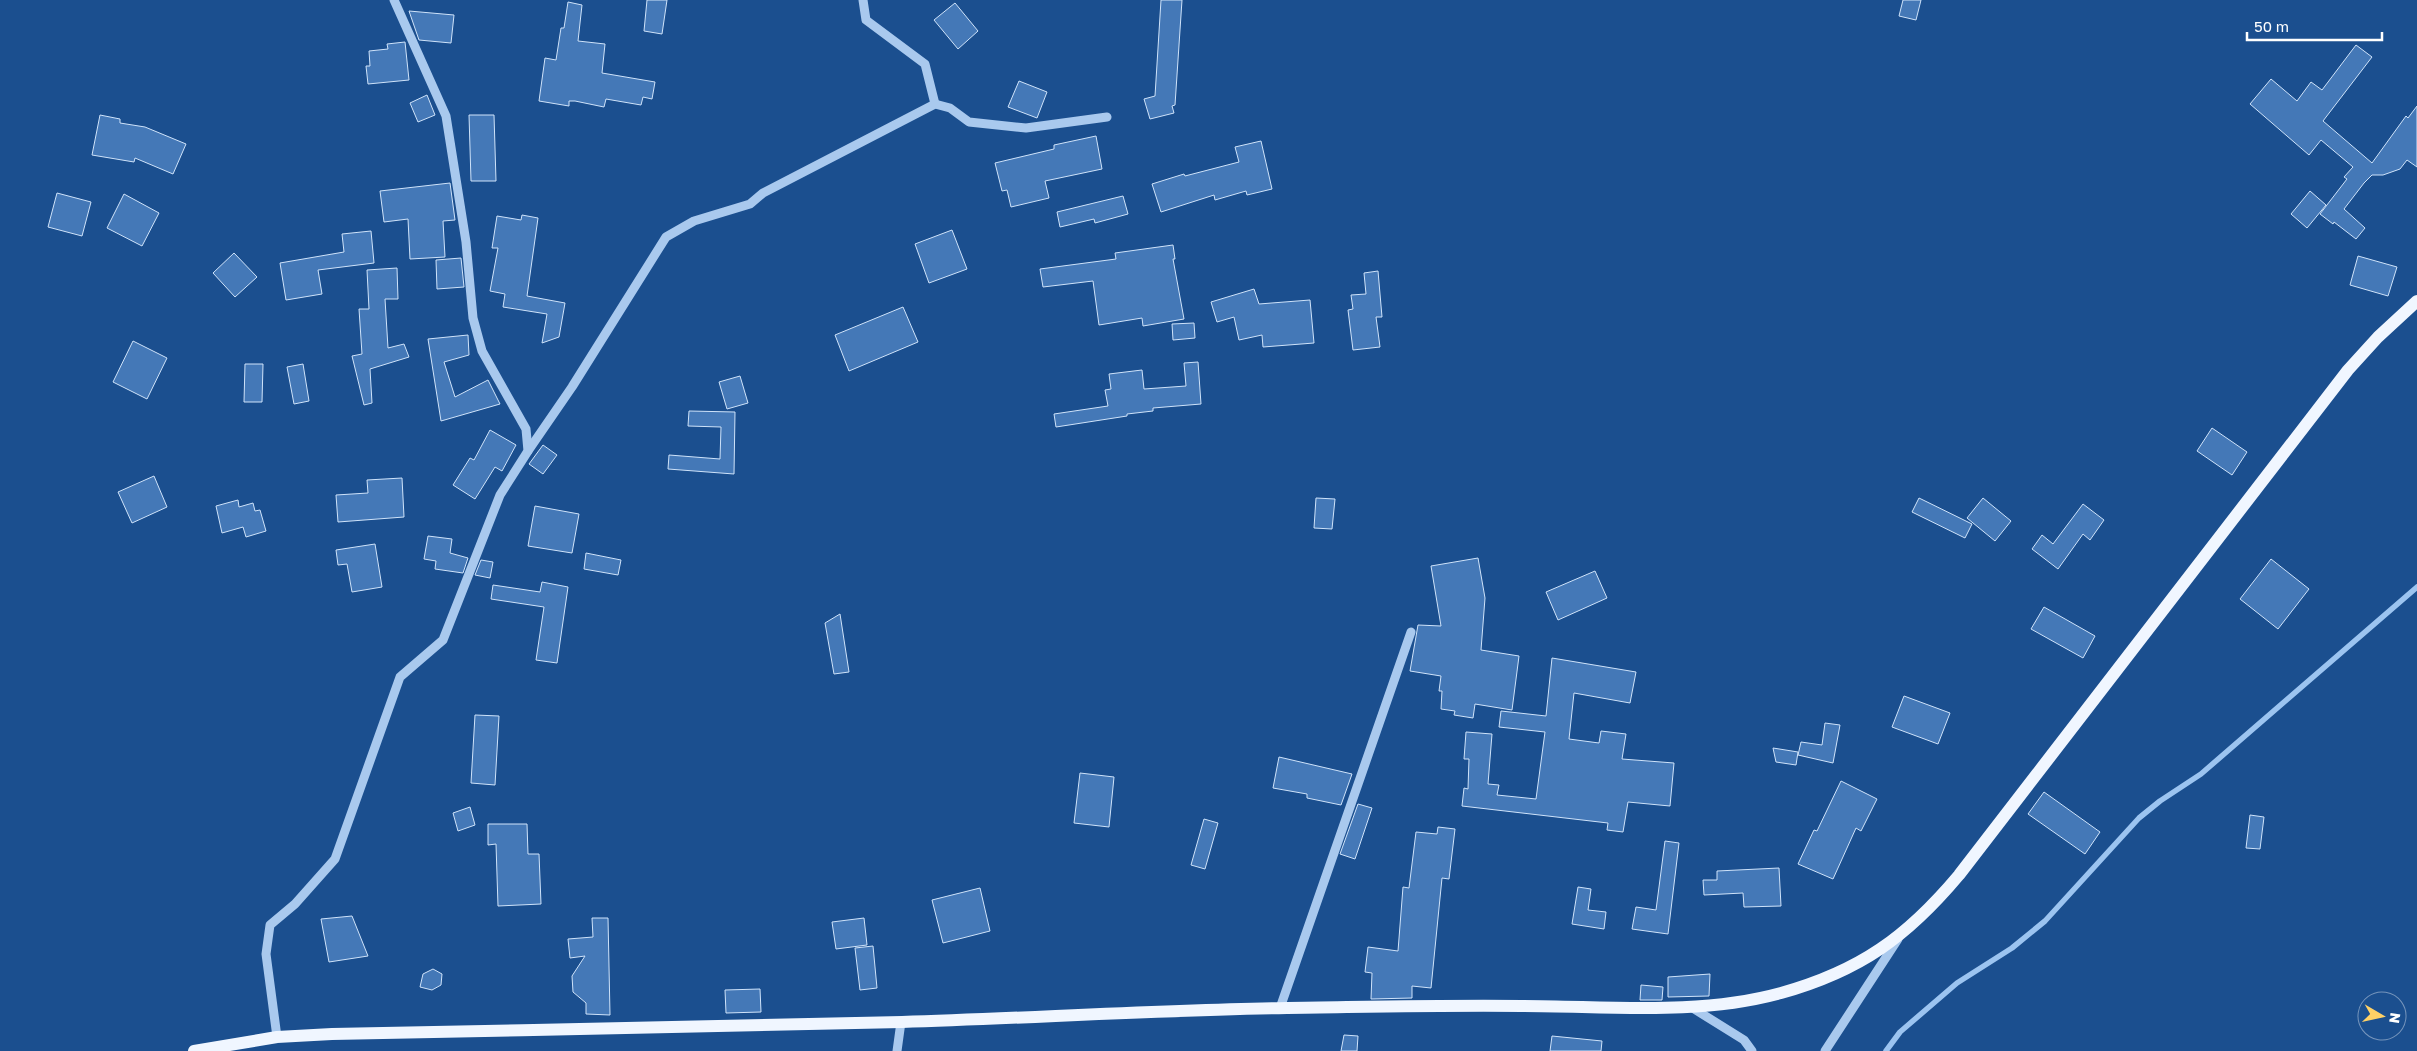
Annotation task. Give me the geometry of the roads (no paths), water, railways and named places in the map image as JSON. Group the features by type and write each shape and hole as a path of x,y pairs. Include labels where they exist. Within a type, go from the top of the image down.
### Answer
{"main road":[{"path":"194,1051 276,1037 332,1034 901,1022 1280,1008 1691,1007 1734,1003 1778,994 1818,981 1851,967 1900,937 1931,909 2348,370 2378,337 2417,301"}],"street":[{"path":"394,0 446,116 466,242 473,318 482,351 526,429 528,451"},
{"path":"863,0 866,20 925,64 935,104"},
{"path":"276,1037 266,954 270,925 295,904 335,859 400,677 443,640 500,495 572,388 666,237 694,221 750,204 764,193 935,104 950,108 969,122 1026,128 1107,117"},
{"path":"1280,1008 1411,632"},
{"path":"1825,1051 1900,937"},
{"path":"1691,1007 1744,1040 1752,1051"},
{"path":"897,1051 901,1022"}],"waterway":[{"path":"1886,1051 1900,1032 1957,983 2012,948 2045,921 2139,818 2160,801 2201,774 2417,587"}]}
